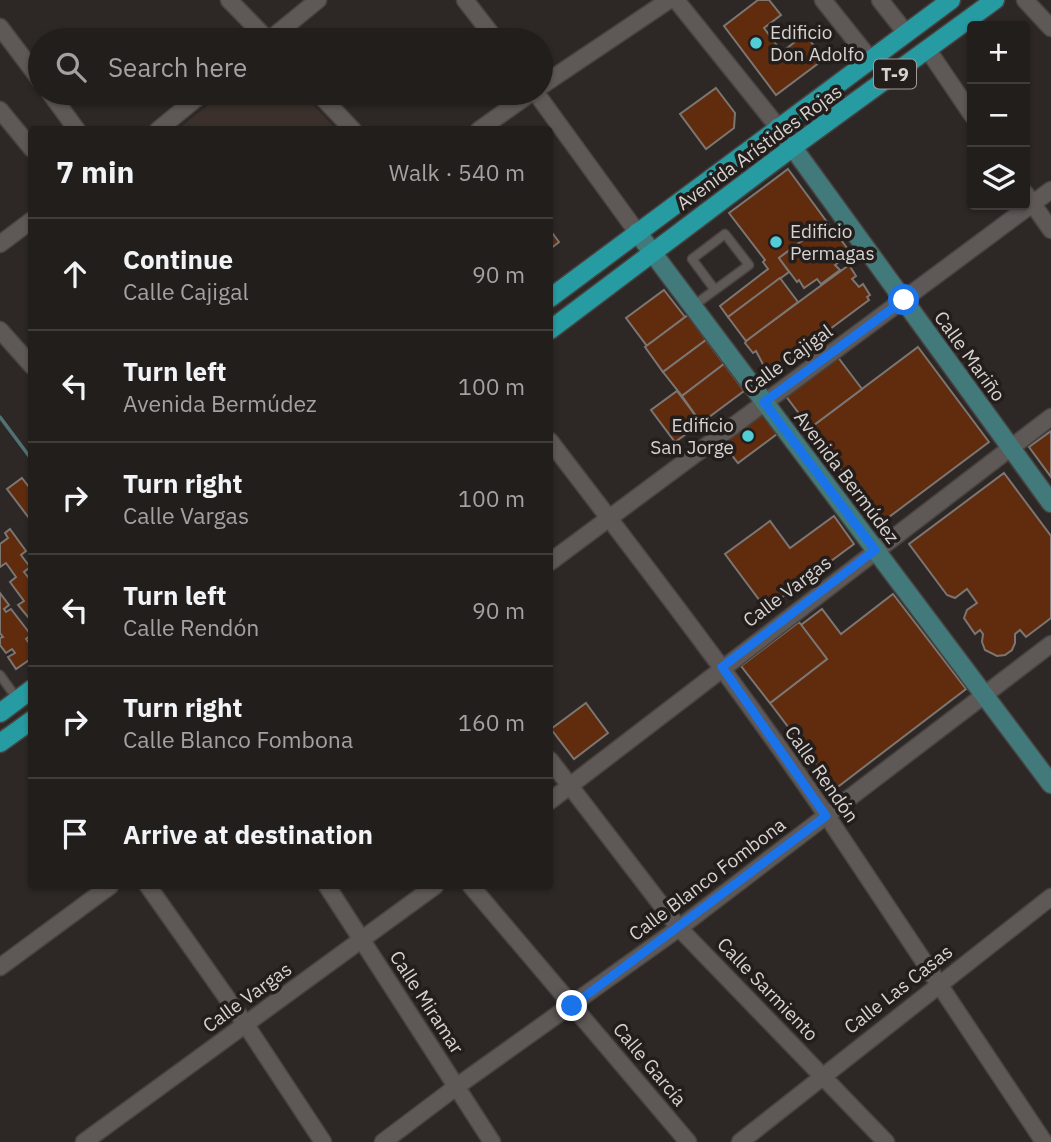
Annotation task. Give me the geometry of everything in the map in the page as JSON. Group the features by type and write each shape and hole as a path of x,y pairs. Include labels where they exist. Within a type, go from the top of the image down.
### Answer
{"main road":[{"name":"Avenida Arístides Rojas","path":"553,296 951,0"},
{"name":"Avenida Arístides Rojas","path":"553,328 793,147 995,0"},
{"path":"0,713 25,695"},
{"path":"0,743 28,723"}],"street":[{"path":"229,0 256,28"},
{"path":"283,28 318,0"},
{"path":"465,0 487,28"},
{"path":"553,78 668,0"},
{"path":"823,0 870,58"},
{"path":"880,0 906,33"},
{"path":"1025,0 1051,28"},
{"name":"Calle Mariño","path":"683,4 793,147 1051,503"},
{"path":"0,27 28,64"},
{"path":"928,50 967,108"},
{"path":"59,105 74,126"},
{"path":"163,126 189,105"},
{"path":"330,105 350,126"},
{"path":"485,126 516,105"},
{"name":"Avenida Bermúdez","path":"543,105 1051,784"},
{"path":"0,110 28,144"},
{"name":"Calle Cajigal","path":"1030,199 1051,190"},
{"path":"1030,200 1051,230"},
{"name":"Calle Cajigal","path":"553,560 904,300 1015,210"},
{"path":"0,244 28,223"},
{"path":"0,330 28,362"},
{"name":"Calle Vargas","path":"553,799 1051,417"},
{"name":"Calle Rendón","path":"553,445 722,667 826,816 1044,1142"},
{"name":"Calle Blanco Fombona","path":"383,1142 679,928 1051,644"},
{"name":"Calle Sarmiento","path":"553,764 679,928 886,1142"},
{"path":"0,967 106,889"},
{"path":"150,889 246,1025 323,1142"},
{"name":"Calle Miramar","path":"329,889 492,1142"},
{"name":"Calle Vargas","path":"84,1142 431,889"},
{"name":"Calle García","path":"474,889 688,1142"},
{"name":"Calle Las Casas","path":"740,1142 1051,897"}],"lane":[{"path":"693,306 715,290 748,265 725,234 692,259 715,290"},
{"path":"0,675 25,695"}],"shaded area":[{"path":"208,105 313,105 333,126 182,126"}],"building":[{"name":"Edificio Don Adolfo","path":"758,0 769,0 781,15 764,28 782,52 805,34 824,59 776,95 724,26"},
{"path":"716,88 735,113 734,128 706,149 680,114"},
{"name":"Edificio Permagas","path":"788,169 827,222 779,258 789,272 728,317 720,306 768,269 763,262 765,260 729,213"},
{"path":"827,222 851,253 835,265 840,270 821,284 817,279 804,288 779,258"},
{"path":"553,234 559,242 553,247"},
{"path":"849,265 856,276 852,279 859,287 863,284 870,295 867,297 869,300 830,329 828,326 818,333 820,336 772,373 770,370 767,372 756,351 753,353 745,343 747,340"},
{"path":"780,278 798,302 746,341 728,317"},
{"path":"664,290 685,317 647,346 626,318"},
{"path":"688,315 706,340 663,372 645,347"},
{"path":"706,340 724,364 682,396 663,372"},
{"path":"918,347 989,442 881,523 810,428"},
{"path":"837,356 862,389 810,428 785,395"},
{"path":"724,364 744,391 701,423 682,396"},
{"path":"677,391 701,423 675,442 651,410"},
{"name":"Edificio San Jorge","path":"759,409 777,434 738,463 719,439"},
{"path":"1051,431 1051,477 1029,447"},
{"path":"1004,473 1051,536 1051,618 1026,637 1020,630 1015,634 1012,650 997,656 985,650 983,634 980,630 975,634 964,618 967,610 977,603 967,589 955,598 947,595 909,544"},
{"path":"22,478 28,486 28,517 7,489"},
{"path":"834,516 854,544 766,609 725,554 770,521 790,548"},
{"path":"10,529 26,551 21,555 28,564 24,572 28,577 28,617 18,605 24,601 10,582 16,577 6,563 0,567 0,544 8,538 5,533"},
{"path":"0,593 9,605 4,609 6,612 11,609 28,631 28,661 16,669 8,657 15,653 12,649 6,653 0,645 0,638 3,637 0,633"},
{"path":"893,594 966,689 835,789 770,703 827,659 801,625 822,609 841,634"},
{"path":"799,622 827,659 770,703 741,666"},
{"path":"586,703 608,733 574,759 553,732 553,728"}],"waterway":[{"path":"0,417 28,455"}],"place":[{"name":"Edificio Don Adolfo","path":"756,43"},
{"name":"Edificio Permagas","path":"776,242"},
{"name":"Edificio San Jorge","path":"748,436"}],"route":[{"path":"572,1006 826,816 722,667 875,550 764,402 904,300"}]}
